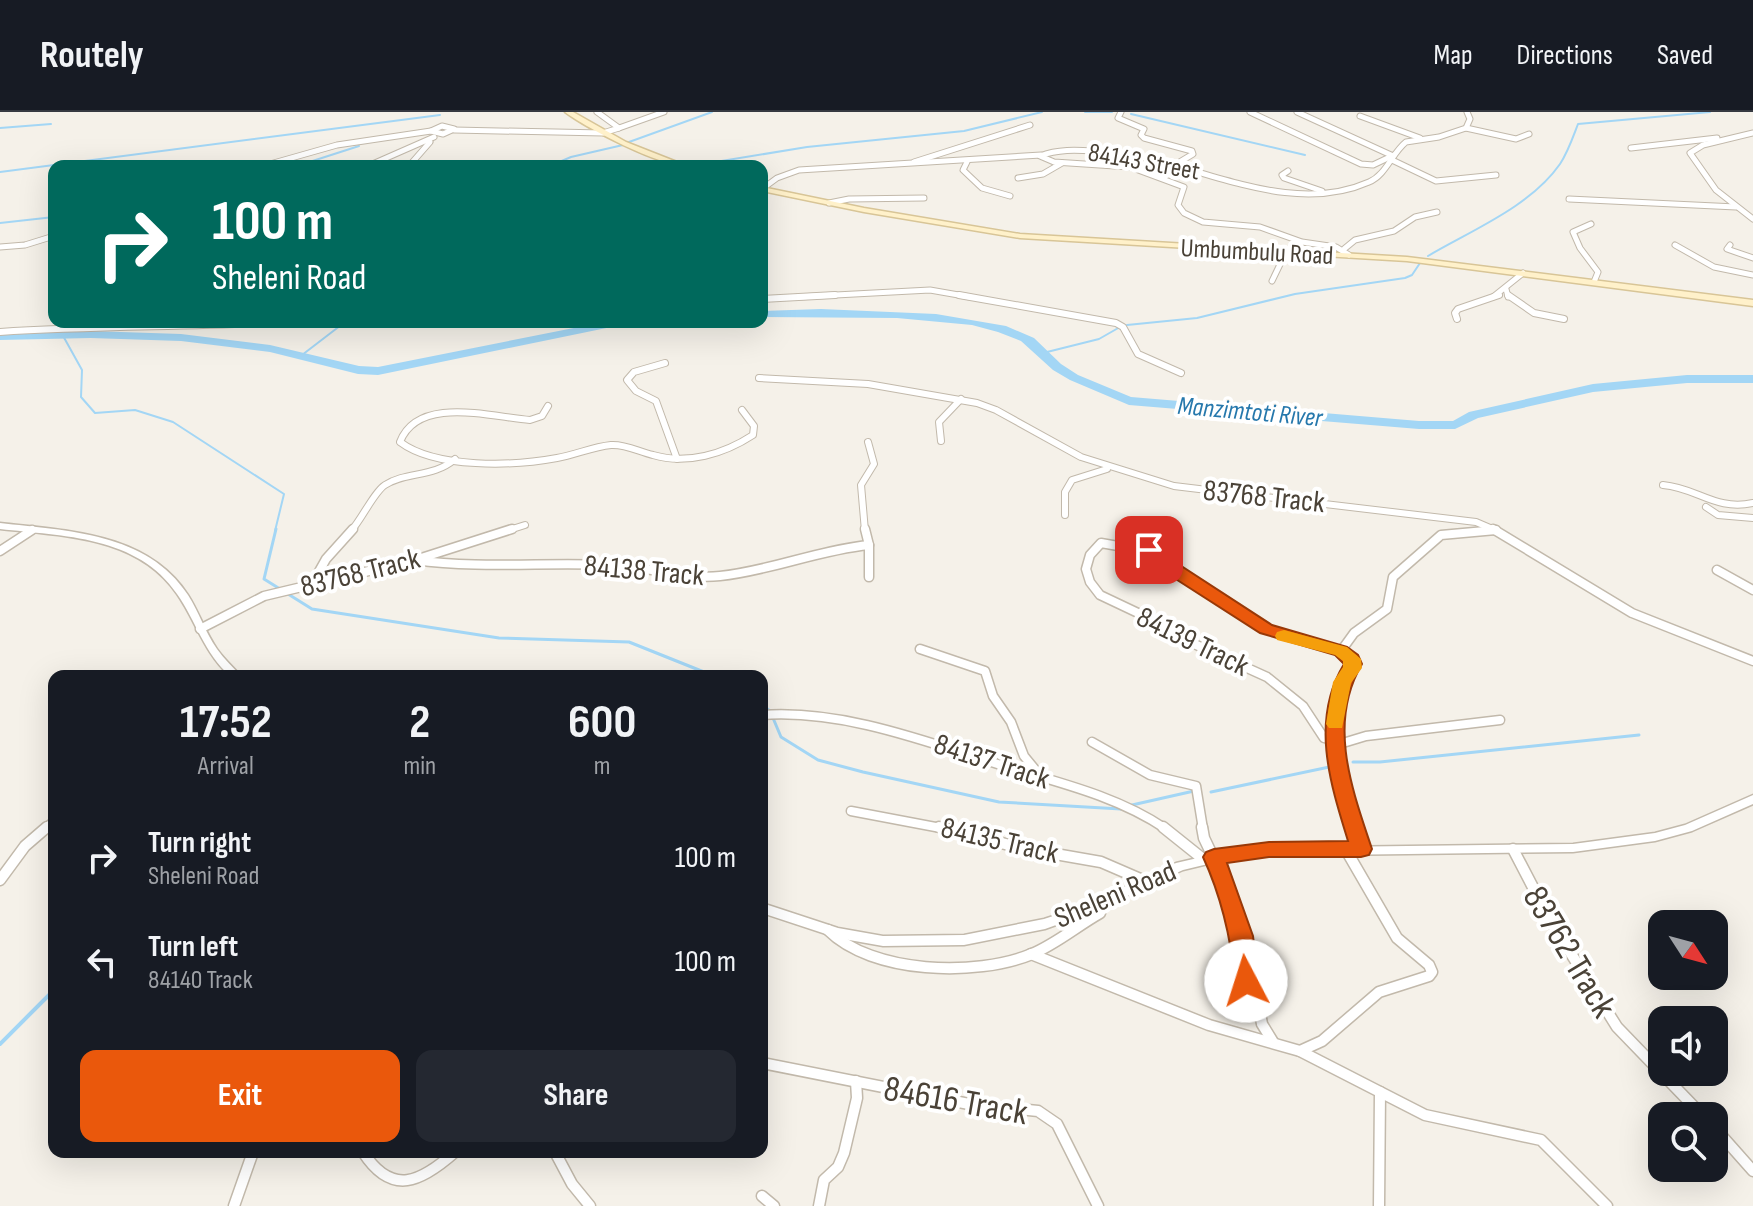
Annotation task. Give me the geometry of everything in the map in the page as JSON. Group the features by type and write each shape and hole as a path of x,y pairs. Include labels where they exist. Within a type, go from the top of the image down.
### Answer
{"main road":[{"path":"568,112 603,133 668,160"},
{"name":"Umbumbulu Road","path":"768,190 1031,237 1286,252 1347,252 1753,303"}],"street":[{"path":"597,112 619,128"},
{"path":"284,160 337,145 454,130 603,133 664,112"},
{"path":"1121,112 1118,116 1121,121 1145,130 1143,137 1192,151 1193,154 1178,163"},
{"path":"1250,112 1364,164 1376,164 1393,157"},
{"path":"1297,112 1436,181 1496,175"},
{"path":"1467,112 1470,119 1466,128 1516,139 1529,134"},
{"path":"1360,116 1422,139"},
{"path":"414,160 445,125 454,130"},
{"path":"913,163 925,156 1030,125"},
{"name":"84143 Street","path":"1347,252 1304,243 1263,228 1193,218 1183,213 1178,205 1184,187 1135,168 1062,163 1045,160 1041,155 1101,149 1178,163 1261,188 1326,192 1378,177 1402,144 1466,128"},
{"path":"1753,133 1697,147 1690,156 1716,190 1753,219"},
{"path":"381,160 435,134"},
{"path":"1631,148 1680,140 1730,138"},
{"path":"768,185 799,170 967,162 1041,155"},
{"path":"967,162 963,170 976,185 1010,196"},
{"path":"1018,178 1043,174 1062,163"},
{"path":"1288,171 1282,175 1284,178 1326,192"},
{"path":"829,203 849,199 893,201 924,198"},
{"path":"1569,199 1736,207"},
{"path":"1347,252 1355,240 1394,231 1415,217 1437,212"},
{"path":"1591,224 1573,232 1580,248 1596,266 1598,276 1594,282"},
{"path":"0,247 25,245 48,238"},
{"path":"1675,245 1714,267 1753,275"},
{"path":"1730,245 1727,249 1730,252 1753,258"},
{"path":"1272,281 1286,252"},
{"path":"1457,319 1455,314 1458,309 1506,289 1523,273"},
{"path":"768,299 912,289 957,293 1116,323 1123,327 1138,354 1181,373"},
{"path":"1506,289 1513,302 1549,318 1564,319"},
{"path":"0,332 61,328"},
{"path":"665,363 631,374 627,380 636,391 656,401 677,459"},
{"name":"83768 Track","path":"759,378 868,384 961,399 996,410 1062,448 1112,469 1174,486 1459,518 1496,530 1657,627 1753,661"},
{"path":"941,441 939,422 961,399"},
{"path":"548,406 542,416 530,420 434,414 416,419 402,432 400,442 414,453 455,459 529,463 619,445 677,459 716,452 749,439 754,426 742,410"},
{"path":"868,442 873,468 861,485 862,520 869,545 869,577"},
{"path":"312,584 326,559 364,517 381,487 403,477 442,470 455,459"},
{"path":"1065,515 1065,490 1072,478 1081,473 1112,469"},
{"path":"1663,485 1673,485 1711,502 1741,506 1753,503"},
{"path":"1730,517 1741,506"},
{"path":"1706,507 1715,514 1753,518"},
{"name":"83768 Track","path":"200,629 264,596 415,560 525,525"},
{"path":"0,526 99,539 153,563 180,590 216,655 230,670"},
{"path":"0,551 32,530"},
{"path":"1361,849 1330,741 1342,682 1353,664 1352,659 1341,651 1354,633 1387,609 1393,577 1418,552 1444,534 1496,530"},
{"name":"84139 Track","path":"1330,741 1303,706 1267,677 1192,643 1157,622 1100,595 1089,581 1085,565 1091,552 1101,543 1149,550 1177,573 1266,629 1341,651"},
{"name":"84138 Track","path":"415,560 493,567 548,563 614,564 710,577 778,565 818,552 869,545"},
{"path":"1717,570 1753,590"},
{"path":"920,649 985,671 993,696 1011,722 1024,756 1042,776"},
{"name":"84137 Track","path":"768,715 798,715 892,730 1042,776 1091,793 1156,824 1208,858"},
{"path":"1330,741 1500,720"},
{"path":"1092,742 1150,775 1196,786 1208,858 1224,880 1228,903 1241,936 1246,981 1258,1002 1262,1024 1273,1043"},
{"name":"Sheleni Road","path":"768,910 828,930 883,941 964,940 1045,924 1208,858 1269,849 1573,848 1655,837 1688,828 1753,799"},
{"name":"84135 Track","path":"851,811 897,815 1018,847 1103,861 1145,881"},
{"path":"0,880 25,846 48,826"},
{"name":"83762 Track","path":"1513,849 1544,910 1617,1027 1689,1102"},
{"path":"1300,1051 1322,1041 1379,992 1426,977 1432,972 1429,965 1397,938 1346,850"},
{"path":"828,930 845,950 927,967 971,968 1031,954 1100,913"},
{"path":"1031,954 1209,1025 1300,1051 1362,1079 1425,1115 1541,1140 1607,1206"},
{"name":"84616 Track","path":"768,1064 969,1104 1032,1109 1057,1124 1098,1206"},
{"path":"819,1206 824,1180 838,1167 844,1153 857,1098 856,1081"},
{"path":"1379,1206 1380,1092"},
{"path":"1728,1143 1753,1171"},
{"path":"234,1206 251,1158"},
{"path":"367,1158 374,1169 402,1183 427,1177 448,1158"},
{"path":"558,1158 572,1184 590,1206"},
{"path":"762,1196 774,1206"}],"waterway":[{"path":"629,142 712,112"},
{"path":"728,160 807,147 964,131 1042,112"},
{"path":"1085,112 1112,112"},
{"path":"1428,256 1533,193 1560,164 1578,124 1710,112"},
{"path":"1131,114 1305,155"},
{"path":"93,160 440,115"},
{"path":"0,128 51,124"},
{"path":"564,160 623,145"},
{"path":"316,160 359,146"},
{"path":"0,172 48,166"},
{"path":"0,223 48,218"},
{"path":"1127,325 1197,318 1295,294 1405,278 1412,275 1420,263"},
{"name":"Manzimtoti River","path":"768,314 897,314 972,322 1025,338 1065,373 1129,401 1419,425 1455,425 1474,415 1593,388 1687,379 1753,379"},
{"path":"1043,353 1099,339 1120,327"},
{"path":"302,355 337,328"},
{"name":"Manzimtoti River","path":"0,336 91,334 225,341 314,357 358,370 378,371 591,328"},
{"path":"62,334 82,370 81,397 95,413 135,410 173,422 284,494 275,531"},
{"path":"276,529 264,579 312,609 499,638 629,642 699,670"},
{"path":"773,718 781,737 818,760 863,772 999,802 1121,809"},
{"path":"1353,762 1380,762 1639,735"},
{"path":"1211,792 1334,766"},
{"path":"1132,805 1194,791"},
{"path":"0,1044 48,996"}],"slow traffic":[{"path":"1284,636 1341,651 1352,659 1353,668 1342,682 1335,724"}],"route":[{"path":"1149,550 1177,573 1266,629 1341,651 1352,659 1353,668 1342,682 1333,740 1335,760 1361,849 1269,849 1214,857 1241,936 1246,981"}]}
